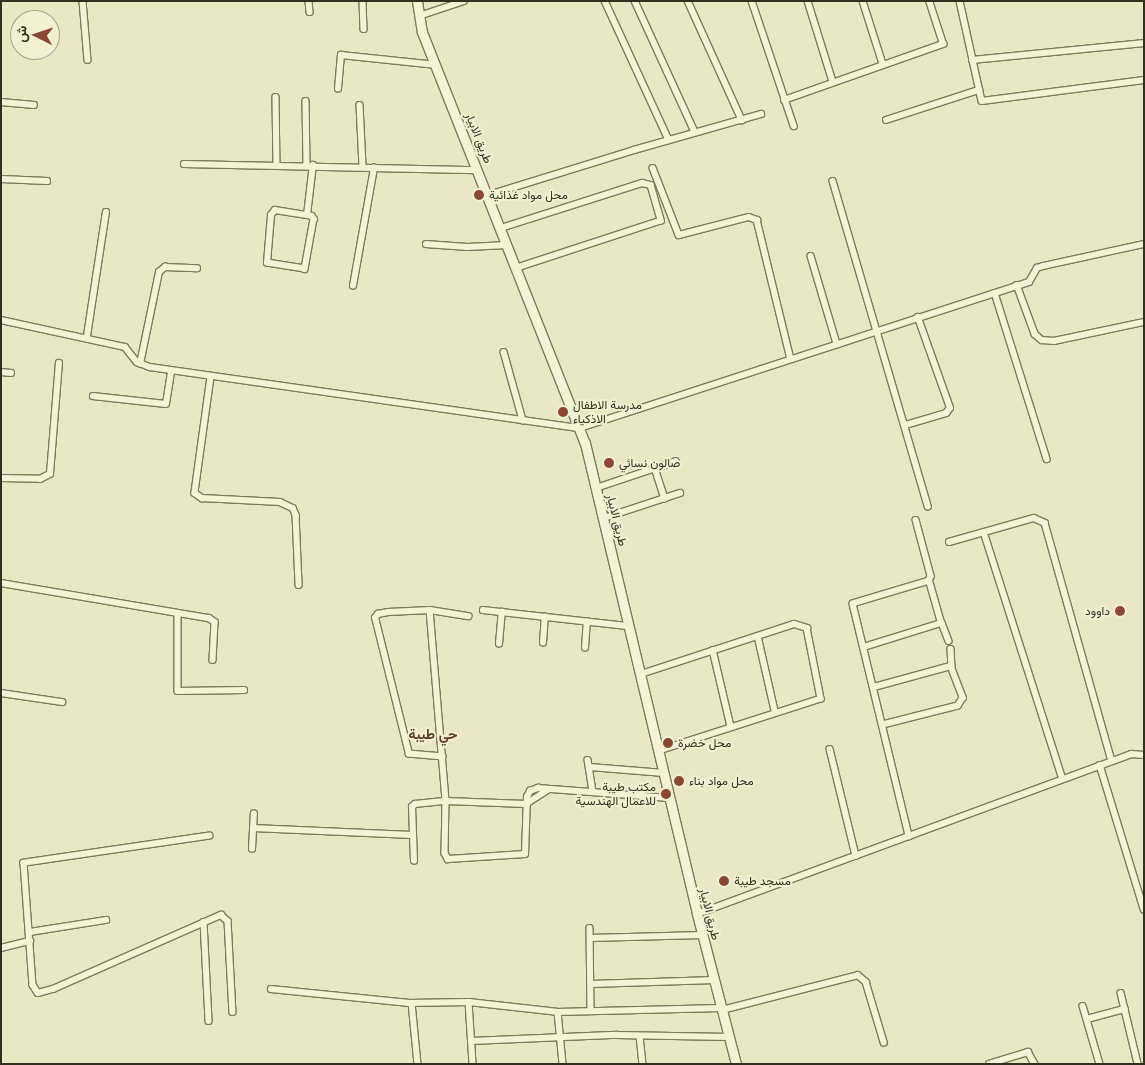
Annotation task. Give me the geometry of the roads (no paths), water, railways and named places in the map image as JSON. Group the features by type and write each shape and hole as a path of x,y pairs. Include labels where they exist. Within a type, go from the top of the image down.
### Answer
{"main road":[{"name":"طريق الابيار","path":"417,1 419,16 436,65 580,428 604,518 702,936 736,1064"}],"street":[{"path":"83,1 88,60"},
{"path":"309,1 310,12"},
{"path":"363,1 364,29"},
{"path":"419,16 464,1"},
{"path":"605,1 669,140"},
{"path":"635,1 695,132"},
{"path":"688,1 742,120"},
{"path":"752,1 794,126"},
{"path":"808,1 833,82"},
{"path":"863,1 883,64"},
{"path":"784,100 943,44 929,1"},
{"path":"960,1 982,102 1144,80"},
{"path":"972,60 1144,43"},
{"path":"338,89 341,55 436,65"},
{"path":"886,120 979,90"},
{"path":"276,97 277,165"},
{"path":"306,101 310,165 307,215"},
{"path":"1,102 34,105"},
{"path":"360,105 363,167"},
{"path":"489,195 695,132 761,114"},
{"path":"184,164 261,167 310,165 478,170"},
{"path":"353,286 374,168"},
{"path":"653,168 678,234 749,217 757,220 791,359"},
{"path":"1,179 47,181"},
{"path":"833,181 879,330 928,506"},
{"path":"502,228 642,183 651,186 661,221 517,268"},
{"path":"275,210 307,215 312,216 314,223 305,270 269,266 265,258 272,213 275,210"},
{"path":"87,336 106,212"},
{"path":"426,244 467,247 508,245"},
{"path":"1,320 87,336 125,347 140,364 171,371 580,428 1028,282 1038,268 1043,266 1144,244"},
{"path":"811,256 837,344"},
{"path":"140,364 159,272 165,267 197,268"},
{"path":"1017,285 1035,334 1042,340 1054,341 1144,322"},
{"path":"995,292 1047,459"},
{"path":"906,425 946,413 950,408 918,318"},
{"path":"504,352 523,420"},
{"path":"1,478 40,479 50,474 59,363"},
{"path":"93,396 166,404 171,371"},
{"path":"1,372 11,373"},
{"path":"211,377 195,493 202,498 280,502 293,508 296,515 299,585"},
{"path":"596,488 676,461"},
{"path":"655,468 665,498"},
{"path":"604,518 680,493"},
{"path":"949,542 1034,518 1045,523 1112,761"},
{"path":"909,836 853,603 929,581 932,576 916,520"},
{"path":"984,532 1063,779"},
{"path":"929,581 948,641"},
{"path":"1,583 209,618 215,622 213,660"},
{"path":"443,757 409,754 375,620 381,613 430,610 469,616"},
{"path":"430,610 446,801 445,853 448,859 525,854 526,804 530,791 549,789 670,798"},
{"path":"483,610 629,626"},
{"path":"498,644 502,612"},
{"path":"178,613 177,690 244,690"},
{"path":"543,643 545,617"},
{"path":"585,648 587,622"},
{"path":"864,648 942,622"},
{"path":"641,674 794,624 805,624 820,685 822,695 817,701 775,711 659,751"},
{"path":"758,636 775,711"},
{"path":"882,725 962,704 952,668 951,648"},
{"path":"713,650 731,727"},
{"path":"874,686 952,668"},
{"path":"1,693 62,702"},
{"path":"830,749 856,856"},
{"path":"697,914 1100,765 1131,754 1144,755"},
{"path":"588,760 593,792"},
{"path":"1100,765 1144,909"},
{"path":"590,767 664,772"},
{"path":"414,861 412,807 415,804 446,801 526,804"},
{"path":"252,849 254,814"},
{"path":"253,828 412,836"},
{"path":"210,836 24,863 33,988 40,993 221,915 228,921 233,1012"},
{"path":"30,932 106,920"},
{"path":"204,922 209,1021"},
{"path":"590,928 591,1010"},
{"path":"590,938 702,936"},
{"path":"1,948 30,941"},
{"path":"272,989 412,1003 468,1002 558,1012 722,1009 858,975 866,982 884,1042"},
{"path":"591,984 715,980"},
{"path":"1121,993 1138,1064"},
{"path":"468,1002 473,1064"},
{"path":"412,1003 418,1064"},
{"path":"1083,1006 1100,1064"},
{"path":"1087,1020 1125,1009"},
{"path":"558,1012 563,1064"},
{"path":"640,1036 643,1064"},
{"path":"471,1041 560,1037 729,1037"},
{"path":"989,1064 1028,1052 1034,1064"}],"place":[{"name":"محل مواد غذائية","path":"479,195"},
{"name":"مدرسة الاطفال الاذكياء","path":"563,412"},
{"name":"صالون نسائي","path":"609,463"},
{"name":"داوود","path":"1120,611"},
{"name":"محل خضرة","path":"668,743"},
{"name":"محل مواد بناء","path":"679,781"},
{"name":"مكتب طيبة للاعمال الهندسية","path":"666,794"},
{"name":"مسجد طيبة","path":"724,881"}],"district":[{"name":"حي طيبة","path":"433,734"}]}
